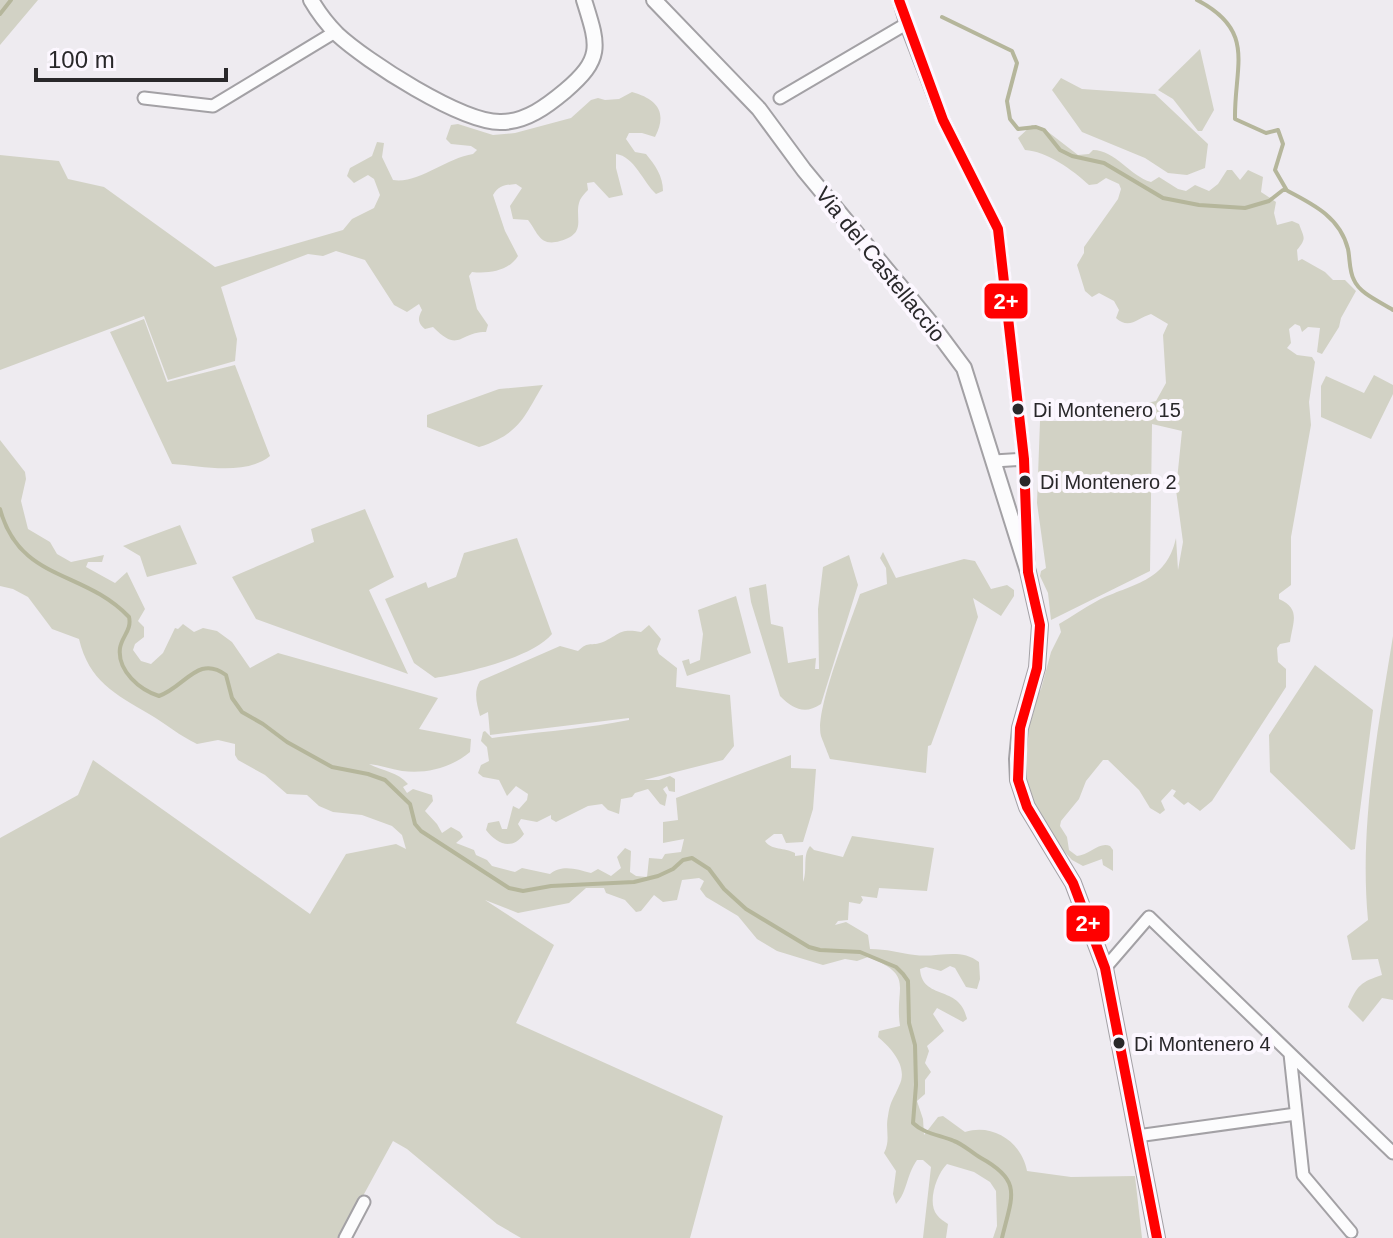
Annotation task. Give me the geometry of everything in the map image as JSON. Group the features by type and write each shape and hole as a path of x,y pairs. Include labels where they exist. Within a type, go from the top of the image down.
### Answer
{"street":[{"path":"311,0 335,32 392,74 486,122 504,123 525,118 543,108 593,63 595,34 584,0"},
{"name":"Via del Castellaccio","path":"654,0 759,109 804,170 964,368 1028,572 1040,625 1037,668 1020,728 1018,780 1027,807 1073,883 1105,968 1157,1238"},
{"path":"899,0 943,120 998,229 1024,459 1028,572"},
{"path":"780,98 906,24"},
{"path":"144,98 213,106 335,32"},
{"path":"994,461 1024,459"},
{"path":"1105,968 1149,917 1393,1153"},
{"path":"1290,1054 1303,1175 1351,1232"},
{"path":"1137,1136 1296,1114"},
{"path":"345,1238 364,1202"}],"shaded area":[{"path":"0,0 38,0 0,45"},
{"path":"1200,49 1214,110 1202,131 1198,131 1173,99 1158,90"},
{"path":"1061,78 1082,89 1155,94 1208,144 1205,168 1187,175 1168,173 1145,158 1082,132 1052,90"},
{"path":"632,92 648,98 660,114 655,137 629,133 626,139 635,152 646,154 652,162 660,176 663,191 656,194 628,159 616,154 623,195 609,198 594,182 587,183 588,190 578,206 578,224 574,234 560,241 548,242 540,238 528,220 513,219 510,206 522,188 516,184 498,189 493,195 505,231 518,256 504,268 472,272 469,276 477,309 488,325 486,332 454,340 433,327 425,329 419,322 422,310 419,304 407,312 394,305 365,260 336,251 323,256 308,254 221,287 237,339 235,361 168,380 144,316 0,370 0,155 59,161 68,179 104,187 215,267 343,230 352,219 374,208 380,195 374,179 368,175 354,183 347,176 350,168 372,156 377,142 384,143 382,157 393,180 403,180 423,175 477,150 471,146 451,144 446,139 451,125 458,124 493,135 515,133 571,118 591,100 619,99"},
{"path":"1032,125 1043,128 1078,155 1101,151 1143,179 1151,182 1159,177 1186,191 1195,185 1209,191 1227,170 1232,170 1240,180 1248,170 1263,177 1261,192 1276,202 1274,213 1277,225 1292,221 1299,224 1304,238 1297,250 1298,261 1302,259 1333,280 1345,280 1356,291 1322,354 1317,352 1320,328 1308,327 1302,332 1300,326 1295,324 1289,329 1291,343 1287,348 1297,355 1312,357 1315,362 1309,402 1311,425 1291,537 1291,585 1279,594 1279,599 1290,607 1294,616 1290,642 1277,648 1278,662 1286,669 1286,687 1212,801 1200,811 1188,802 1184,805 1173,796 1176,791 1172,789 1161,801 1165,810 1160,814 1150,808 1139,790 1108,760 1103,760 1086,781 1079,799 1060,826 1067,837 1069,850 1077,856 1102,845 1110,846 1113,850 1113,871 1103,865 1102,859 1083,866 1072,860 1044,825 1022,779 1027,733 1034,711 1033,702 1041,689 1051,652 1061,632 1059,624 1097,601 1156,573 1171,553 1176,538 1178,570 1183,542 1176,490 1182,431 1152,424 1150,571 1051,620 1048,593 1040,576 1046,568 1037,503 1040,421 1088,421 1085,419 1099,413 1156,401 1166,383 1163,335 1168,324 1151,314 1125,323 1116,318 1119,310 1114,301 1099,293 1092,297 1085,291 1077,265 1084,247 1118,199 1121,189 1119,184 1106,178 1089,185 1059,162 1025,150 1018,138"},
{"path":"144,319 167,382 235,365 270,456 236,468 172,464 110,332"},
{"path":"1374,375 1393,385 1393,394 1371,439 1321,417 1321,386 1326,376 1364,393"},
{"path":"543,385 512,431 479,447 427,427 427,415 499,389"},
{"path":"0,440 25,472 21,501 28,529 50,542 57,554 71,562 104,555 102,562 88,562 86,567 115,583 127,572 145,609 138,621 144,627 144,637 133,650 141,661 151,664 163,653 175,628 183,624 194,632 203,628 217,631 232,642 250,668 278,653 438,698 419,729 471,739 470,752 455,762 429,771 402,771 369,764 404,780 408,784 403,787 407,793 413,789 432,795 433,801 425,811 442,833 451,827 460,832 463,837 456,843 474,850 476,855 492,866 515,872 522,868 550,874 565,868 591,873 598,869 611,876 621,868 617,857 625,848 631,851 630,872 647,877 649,858 662,859 665,854 681,852 684,839 663,843 663,822 678,820 676,798 791,755 791,768 816,769 813,809 803,842 786,843 782,834 774,834 765,841 771,846 795,853 795,856 803,855 803,882 810,846 814,850 843,857 852,836 934,848 927,891 879,888 877,898 861,896 863,900 860,904 849,902 848,920 838,921 835,925 846,922 868,935 870,949 923,956 956,954 979,962 977,989 966,987 955,968 950,966 941,971 926,967 920,969 927,985 957,1001 967,1019 963,1022 937,1008 933,1014 944,1031 927,1046 929,1051 925,1063 931,1072 925,1080 925,1094 917,1101 924,1135 938,1117 943,1116 965,1132 986,1130 1005,1138 1019,1152 1027,1171 1071,1177 1135,1176 1142,1238 993,1238 997,1226 996,1191 990,1182 974,1172 947,1164 936,1182 933,1196 934,1210 948,1224 946,1238 923,1238 931,1167 923,1160 917,1160 896,1204 893,1194 896,1171 884,1153 889,1111 902,1072 893,1052 878,1037 879,1031 900,1026 898,977 883,964 868,957 823,965 777,951 757,939 738,916 706,897 700,889 704,881 699,878 682,880 677,900 663,902 654,895 641,911 636,912 625,900 606,893 604,888 586,888 569,903 518,913 485,900 554,945 516,1023 723,1116 690,1238 521,1238 497,1224 407,1149 393,1141 340,1238 0,1238 0,838 78,795 93,760 310,914 346,854 396,844 406,849 402,835 392,826 362,815 333,812 319,806 307,795 287,794 265,775 238,760 235,744 218,740 197,744 125,700 105,685 89,666 79,639 52,629 28,597 0,586"},
{"path":"365,509 394,577 369,590 408,674 256,619 232,577 314,542 311,529"},
{"path":"180,525 197,564 147,577 140,556 123,546"},
{"path":"517,538 552,634 543,643 514,657 435,678 414,663 385,599 426,582 428,588 456,577 464,553"},
{"path":"883,552 896,578 964,559 975,561 991,589 1007,585 1014,590 1014,596 1001,616 973,598 978,617 931,745 928,746 926,773 830,759 821,736 820,724 828,687 860,594 887,584 886,568 880,558"},
{"path":"849,555 858,585 821,704 810,709 799,709 780,696 749,588 766,584 771,624 783,627 788,663 816,658 815,669 819,669 818,609 823,567"},
{"path":"736,596 751,653 687,676 682,661 689,659 690,664 700,660 703,634 698,610"},
{"path":"649,625 661,639 657,649 659,654 677,668 676,687 730,695 734,746 723,760 644,780 670,776 675,779 675,792 669,791 667,786 663,789 667,795 665,806 648,789 621,799 619,814 602,804 588,806 556,822 551,815 537,822 521,819 518,824 524,834 515,843 505,844 495,839 486,830 488,823 499,821 502,829 507,829 513,806 519,809 528,794 516,786 507,796 499,780 478,773 481,765 489,761 487,747 481,741 483,732 492,738 595,726 629,718 490,735 488,712 480,716 477,703 480,681 560,646 578,651 623,632 641,632"},
{"path":"1393,636 1393,1000 1382,998 1363,1022 1348,1007 1360,985 1382,975 1378,959 1352,960 1347,936 1368,920 1368,813"},
{"path":"1315,665 1373,710 1355,849 1351,850 1270,772 1269,735"}],"waterway":[{"path":"0,14 11,0"},
{"path":"1197,0 1216,12 1235,37 1238,51 1235,119 1266,133 1278,130 1283,144 1275,170 1286,189"},
{"path":"942,17 1012,51 1017,63 1007,101 1010,119 1018,129 1036,127 1044,130 1060,150 1104,163 1163,198 1199,205 1245,208 1269,201 1286,190 1315,206 1332,220 1344,238 1351,273 1357,285 1393,310"},
{"path":"0,509 9,533 37,563 92,590 129,617 120,656 126,672 144,689 159,696 207,668 226,675 232,698 242,712 332,767 385,780 410,804 415,824 421,831 509,888 523,891 551,886 634,882 658,876 683,860 692,858 709,869 724,889 746,909 809,947 860,952 896,967 908,981 909,1023 915,1045 913,1123 927,1132 961,1144 1003,1174 1009,1182 1011,1200 1002,1238"}],"transit line":[{"name":"2+","path":"899,0 943,120 998,229 1024,459 1028,572 1040,625 1037,668 1020,728 1018,780 1027,807 1073,883 1105,968 1157,1238"}],"place":[{"name":"Di Montenero 15","path":"1018,409"},
{"name":"Di Montenero 2","path":"1025,481"},
{"name":"Di Montenero 4","path":"1119,1043"}]}
